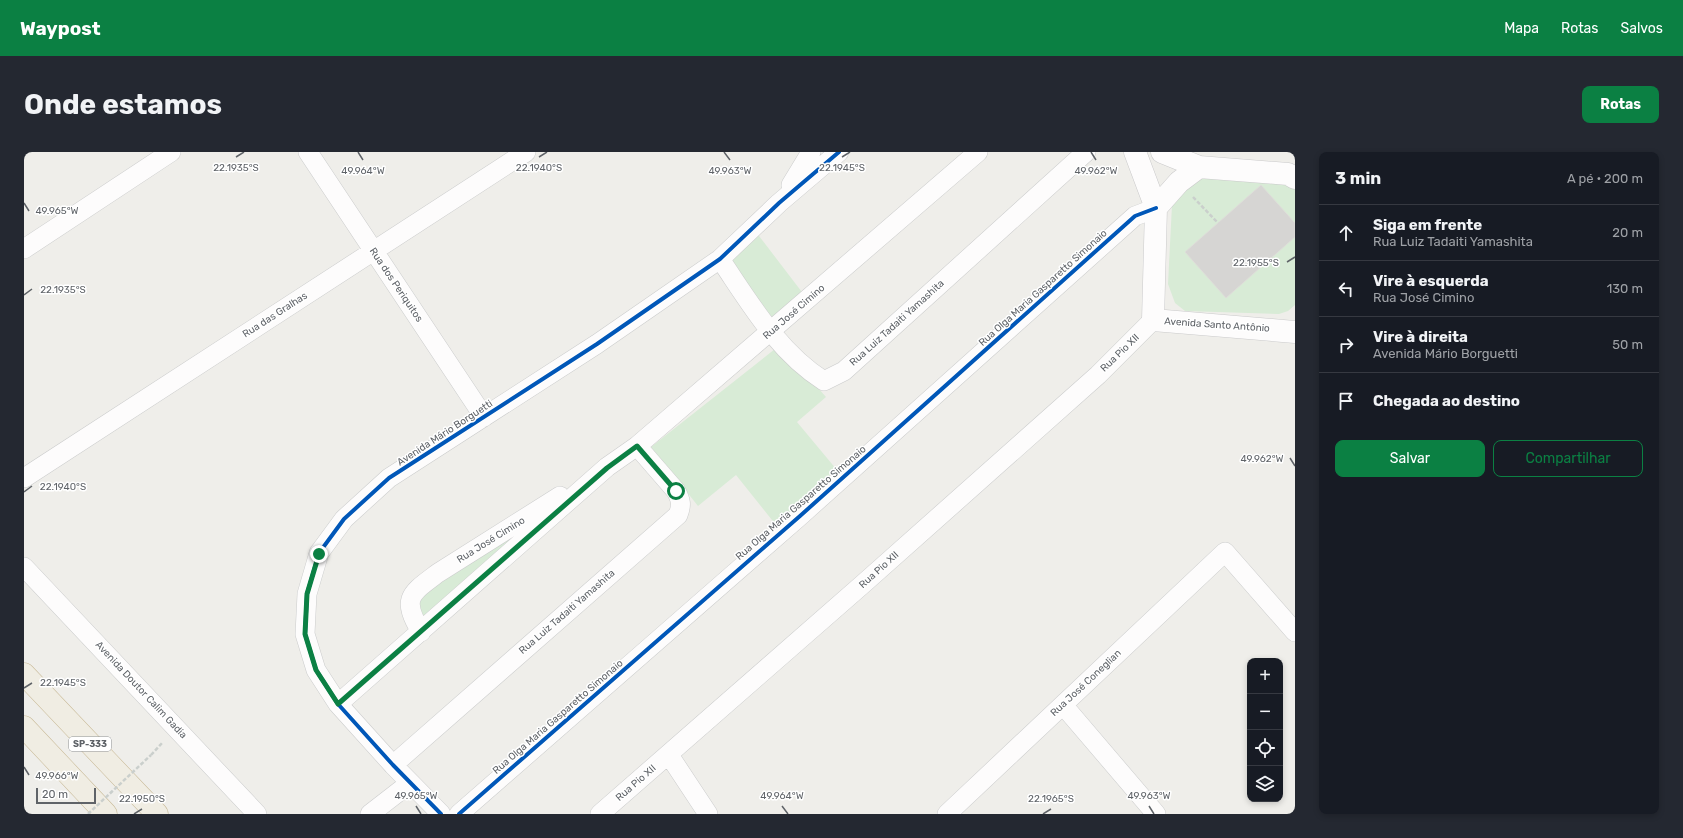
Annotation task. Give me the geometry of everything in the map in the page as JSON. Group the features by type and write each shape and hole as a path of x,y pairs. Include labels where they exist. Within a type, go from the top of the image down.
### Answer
{"highway":[{"name":"SP-333","path":"24,674 157,814"},
{"path":"24,727 106,814"}],"main road":[{"name":"Avenida Santo Antônio","path":"1135,152 1156,208 1153,320 1292,328"},
{"path":"1162,152 1199,167 1293,175"},
{"path":"1156,208 1179,182 1199,167"}],"street":[{"path":"24,249 171,152"},
{"name":"Rua dos Periquitos","path":"308,152 484,418"},
{"name":"Rua das Gralhas","path":"24,478 526,152"},
{"name":"Avenida Mário Borguetti","path":"779,203 806,163 811,152"},
{"name":"Avenida Mário Borguetti","path":"441,814 393,765 338,704 316,670 305,634 307,594 319,554 344,519 389,478 484,418 657,304 720,259 779,203 839,152"},
{"name":"Rua José Cimino","path":"421,632 412,616 409,605 412,594 420,586 438,573 607,468 637,446 770,333 978,152"},
{"name":"Rua Luiz Tadaiti Yamashita","path":"720,259 770,333 810,372 824,380 844,371 1086,152"},
{"name":"Rua Olga Maria Gasparetto Simonaio","path":"459,814 806,511 1135,216 1156,208"},
{"name":"Rua Pio XII","path":"600,814 669,755 1098,375 1153,320"},
{"name":"Rua Luiz Tadaiti Yamashita","path":"393,765 678,515 681,507 681,500 676,491 637,446"},
{"name":"Rua José Cimino","path":"338,704 607,468"},
{"name":"Rua José Coneglian","path":"947,814 1226,552 1295,632"},
{"name":"Avenida Doutor Calim Gadia","path":"24,567 257,814"},
{"path":"1064,705 1156,814"},
{"path":"669,755 708,814"},
{"path":"370,814 410,783"}],"path":[{"path":"1179,182 1218,223"},
{"path":"88,814 150,755"}],"green space":[{"path":"1202,177 1284,181 1295,187 1295,305 1288,311 1279,314 1185,311 1175,303 1168,284 1172,205 1175,196"},
{"path":"753,228 808,300 770,333 720,259"},
{"path":"780,345 826,397 797,422 837,470 776,525 736,475 698,506 651,447"},
{"path":"568,492 417,626 412,594"}],"building":[{"path":"1261,185 1295,223 1295,237 1226,298 1185,252"}],"cycle path":[{"path":"441,814 393,765 338,704 316,670 305,634 307,594 319,553 344,519 389,478 597,344 720,259 779,203 839,152"},
{"path":"459,814 800,516 1135,216 1156,208"}],"route":[{"path":"319,554 307,594 305,634 316,670 338,704 607,468 637,446 676,491"}]}
